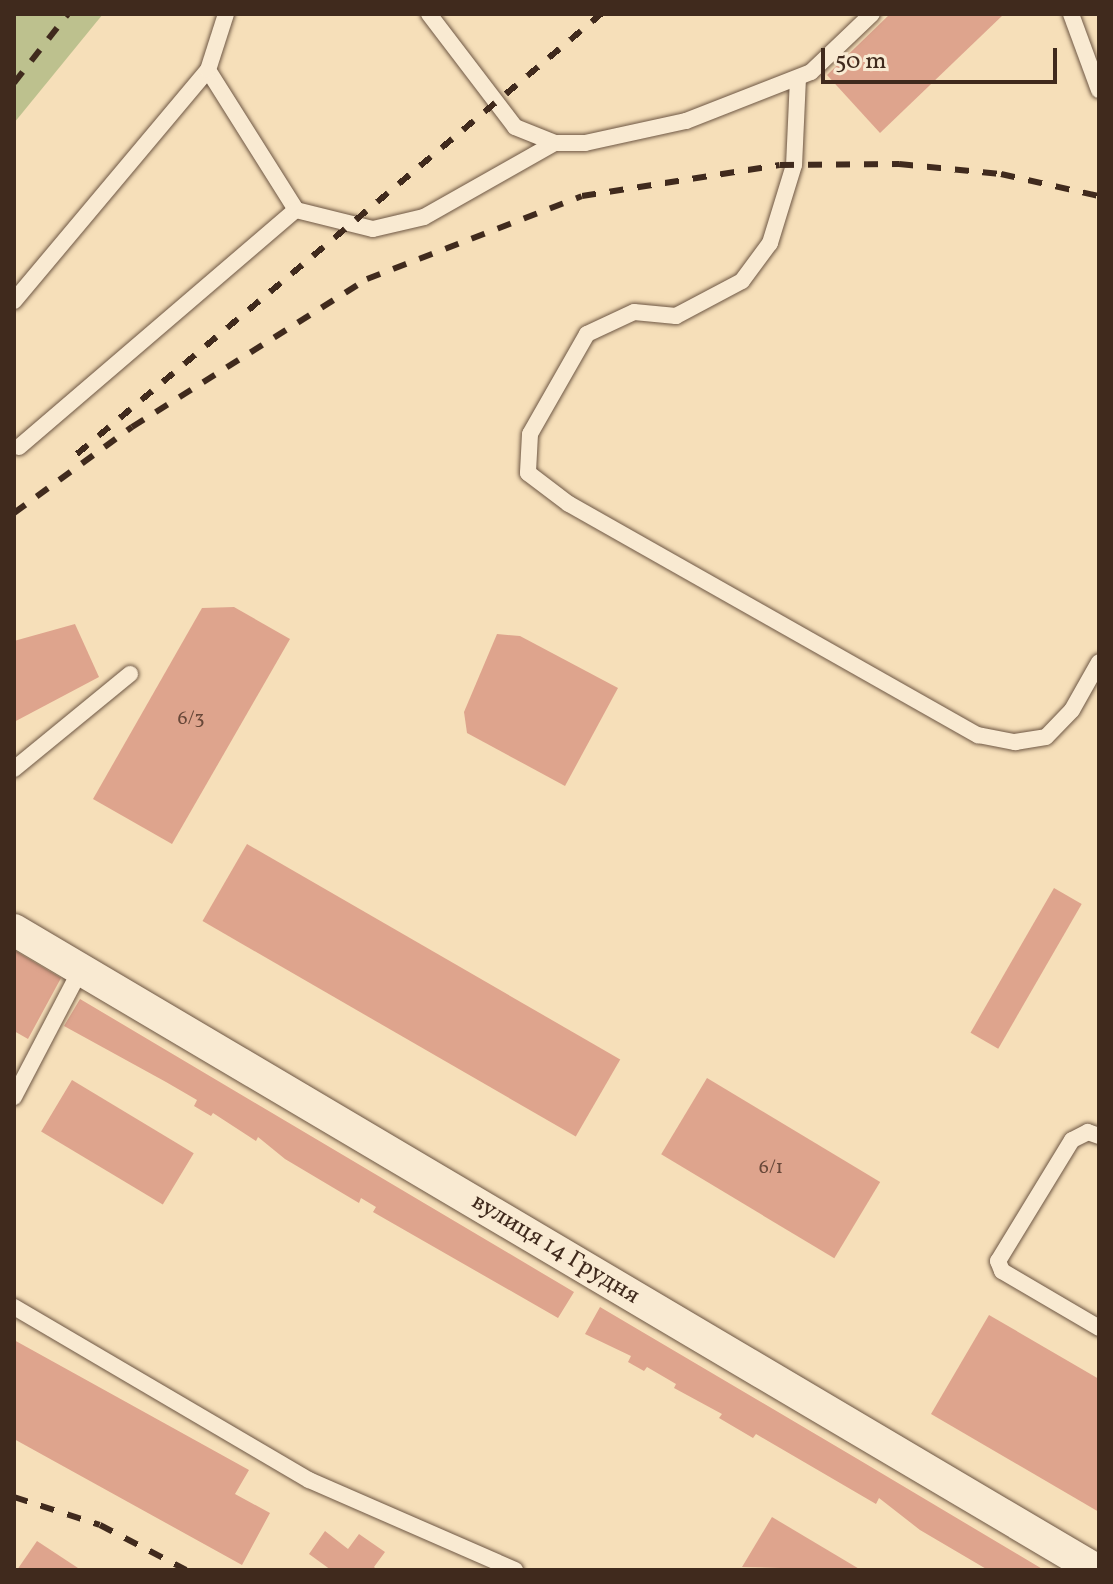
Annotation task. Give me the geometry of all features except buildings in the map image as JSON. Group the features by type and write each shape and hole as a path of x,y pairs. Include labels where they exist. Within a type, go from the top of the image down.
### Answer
{"street":[{"name":"вулиця 14 Грудня","path":"14,930 1096,1570"}],"lane":[{"path":"14,301 208,70 226,14"},
{"path":"429,14 515,127 555,143 585,143 686,121 798,78 811,72 872,14"},
{"path":"1071,14 1099,90"},
{"path":"208,70 296,210 373,229 424,217 555,143"},
{"path":"798,78 794,165 770,243 742,281 676,316 634,312 587,334 530,434 528,473 569,504 978,735 1015,742 1046,737 1072,710 1099,662"},
{"path":"19,447 296,210"},
{"path":"14,769 130,674"},
{"path":"14,1097 81,969"},
{"path":"1099,1136 1088,1132 1072,1140 998,1261 1002,1271 1099,1328"},
{"path":"14,1307 309,1480 515,1570"}],"green space":[{"path":"14,14 103,14 14,123"}],"railway":[{"path":"14,83 68,14"},
{"path":"77,454 601,14"},
{"path":"14,513 132,427 367,279 582,196 780,165 899,164 1001,174 1099,196"},
{"path":"14,1497 100,1525 186,1570"}]}
